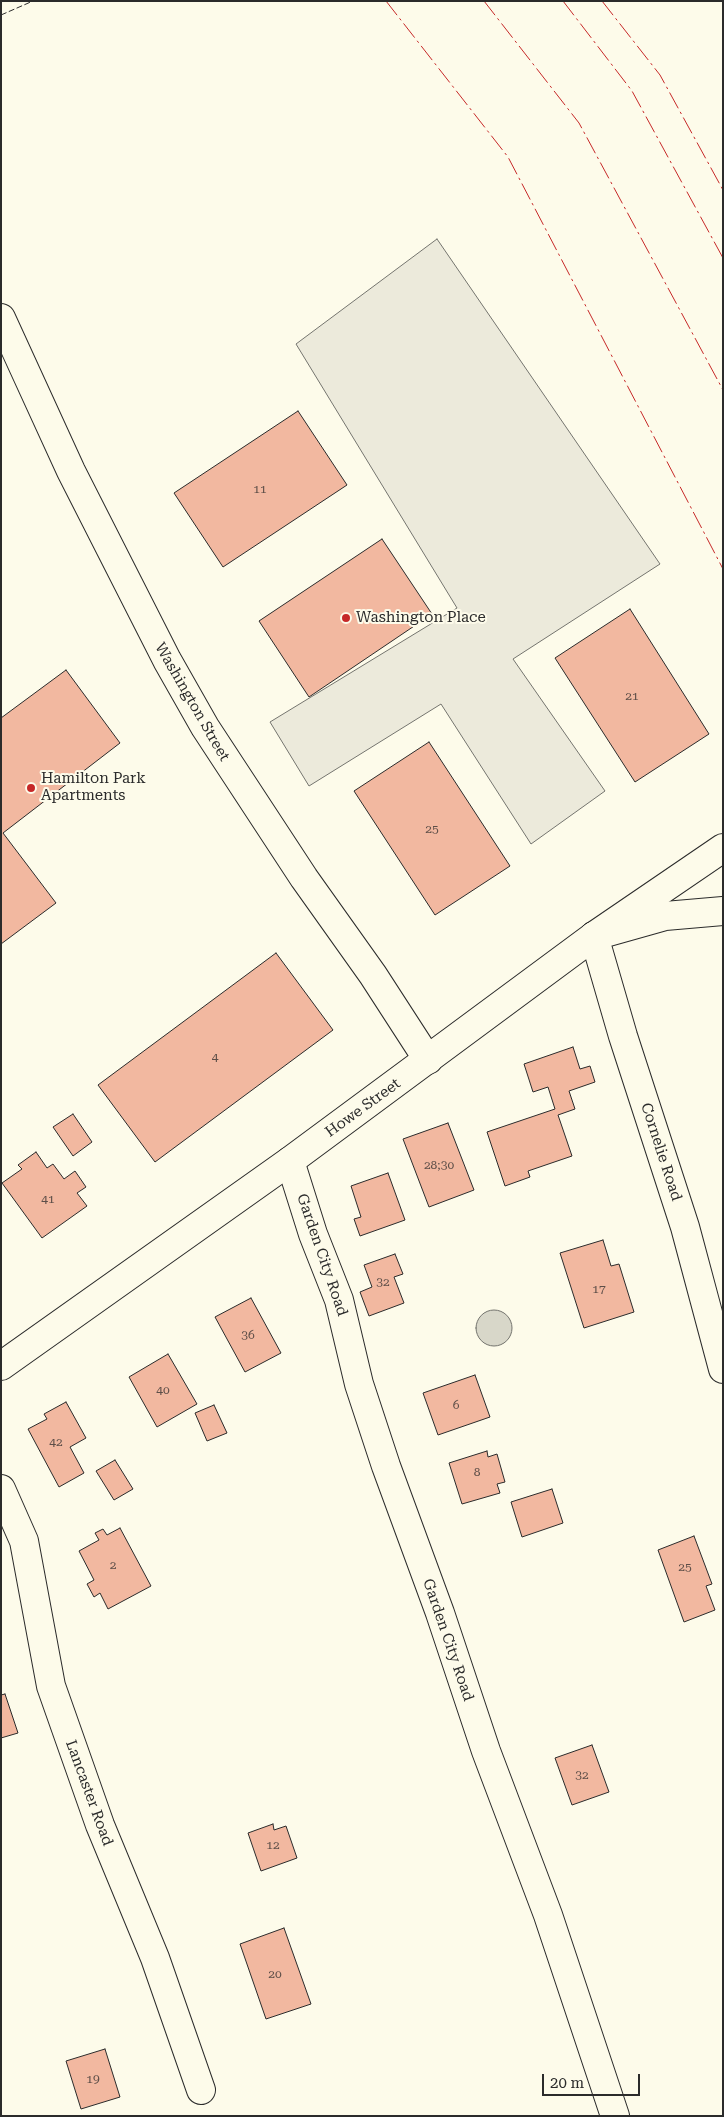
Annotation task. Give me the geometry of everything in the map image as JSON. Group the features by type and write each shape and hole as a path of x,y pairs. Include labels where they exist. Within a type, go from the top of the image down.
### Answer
{"main road":[{"name":"Washington Street","path":"1,318 71,471 167,660 205,727 304,878 373,975 428,1060"},
{"name":"Howe Street","path":"1,1366 290,1161 594,936 723,848"},
{"path":"594,936 665,916 723,912"},
{"name":"Cornelie Road","path":"594,936 623,1036 685,1227 723,1369"},
{"name":"Garden City Road","path":"290,1161 313,1234 340,1300 359,1384 386,1466 440,1613 486,1751 548,1915 616,2116"},
{"name":"Lancaster Road","path":"1,1489 24,1542 51,1686 100,1825 155,1958 201,2090"}],"shaded area":[{"path":"437,239 660,564 513,659 605,791 531,844 441,704 309,786 270,722 457,608 296,344"},
{"path":"494,1310 507,1315 512,1328 507,1341 494,1346 481,1341 476,1328 481,1315"}],"building":[{"path":"298,411 347,485 223,567 174,493"},
{"name":"Washington Place","path":"382,539 432,614 309,697 259,621"},
{"path":"630,609 709,734 635,782 555,658"},
{"name":"Hamilton Park Apartments","path":"66,670 120,743 3,833 56,903 1,944 1,718"},
{"path":"429,742 510,866 435,915 354,791"},
{"path":"276,953 333,1030 155,1162 98,1085"},
{"path":"573,1047 580,1069 590,1066 595,1082 569,1091 575,1109 558,1115 572,1156 528,1171 530,1177 505,1186 487,1132 555,1109 548,1087 533,1092 524,1064"},
{"path":"73,1114 92,1142 73,1156 53,1127"},
{"path":"448,1123 474,1190 429,1207 403,1139"},
{"path":"36,1152 47,1168 53,1164 64,1179 75,1171 86,1187 77,1193 87,1206 42,1238 2,1183 22,1169 18,1165"},
{"path":"388,1173 405,1220 360,1236 354,1219 361,1217 351,1186"},
{"path":"603,1240 611,1266 619,1264 634,1312 584,1328 560,1253"},
{"path":"395,1254 403,1274 394,1277 404,1303 369,1316 360,1292 372,1287 364,1265"},
{"path":"251,1298 281,1353 245,1372 215,1317"},
{"path":"168,1354 197,1404 157,1427 129,1377"},
{"path":"475,1375 490,1417 438,1435 423,1393"},
{"path":"66,1402 86,1438 70,1447 84,1473 59,1487 28,1429 47,1419 44,1414"},
{"path":"214,1405 227,1433 207,1441 195,1413"},
{"path":"487,1451 488,1457 497,1454 505,1482 497,1484 500,1493 462,1504 449,1463"},
{"path":"115,1460 133,1489 114,1500 96,1471"},
{"path":"552,1489 563,1523 522,1537 511,1502"},
{"path":"120,1528 151,1586 108,1609 100,1593 94,1597 87,1584 94,1580 79,1551 99,1540 95,1533 103,1529 107,1535"},
{"path":"694,1536 712,1584 706,1586 715,1610 684,1622 658,1550"},
{"path":"5,1694 18,1733 1,1738 1,1695"},
{"path":"592,1745 609,1792 572,1805 555,1758"},
{"path":"273,1824 274,1830 286,1826 297,1858 261,1871 248,1833"},
{"path":"284,1928 311,2004 266,2019 240,1944"},
{"path":"105,2049 120,2097 81,2109 66,2061"}],"fence":[{"path":"1,15 33,1"}],"power":[{"path":"386,1 508,157 723,569"},
{"path":"484,1 579,123 723,390"},
{"path":"563,1 632,91 723,258"},
{"path":"602,1 660,75 723,190"}],"place":[{"name":"Washington Place","path":"346,618"},
{"name":"Hamilton Park Apartments","path":"31,788"}]}
